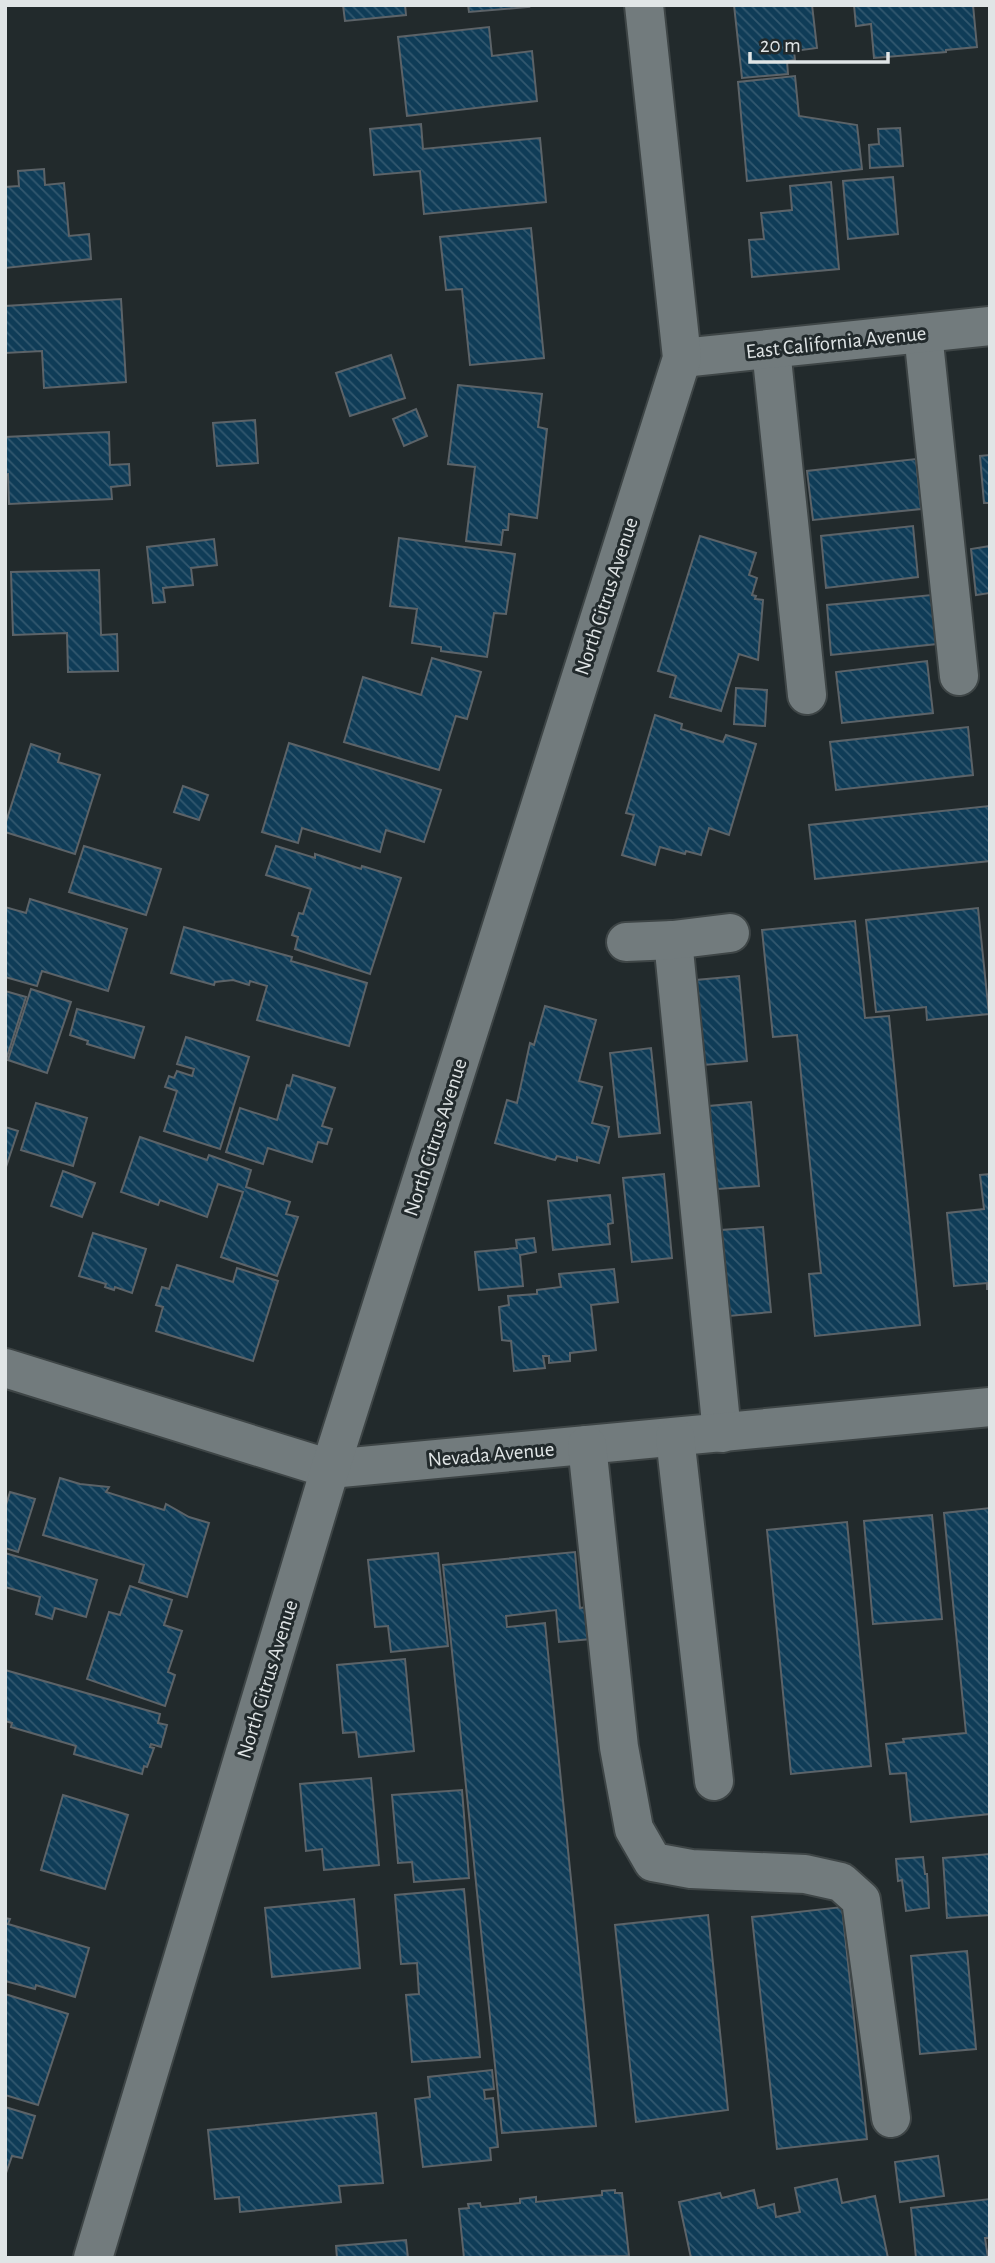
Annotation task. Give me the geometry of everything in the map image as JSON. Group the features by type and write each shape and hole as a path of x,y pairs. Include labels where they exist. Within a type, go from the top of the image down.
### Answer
{"street":[{"name":"North Citrus Avenue","path":"93,2258 330,1469 682,358 644,5"},
{"name":"East California Avenue","path":"682,358 990,326"},
{"path":"923,333 959,676"},
{"path":"771,349 807,695"},
{"path":"626,942 730,933"},
{"path":"673,940 722,1433"},
{"name":"Nevada Avenue","path":"5,1368 330,1469 990,1407"},
{"path":"675,1437 714,1781"},
{"path":"587,1445 619,1747 634,1829 653,1862 691,1869 805,1874 841,1882 861,1900 891,2118"}],"building":[{"path":"343,5 405,5 406,15 345,21"},
{"path":"468,5 528,5 529,7 469,12"},
{"path":"734,5 812,5 817,48 794,51 795,60 787,61 788,74 742,78"},
{"path":"854,5 973,5 977,47 874,58 871,24 856,26"},
{"path":"489,27 492,56 532,51 537,101 407,116 398,37"},
{"path":"795,76 799,116 857,125 862,169 747,181 738,82"},
{"path":"421,124 423,149 540,138 546,202 424,214 420,171 374,175 370,129"},
{"path":"900,128 903,166 870,168 869,145 879,144 878,129"},
{"path":"44,169 45,185 64,183 69,236 89,234 91,259 5,268 5,187 19,186 18,171"},
{"path":"893,177 898,234 848,239 843,181"},
{"path":"831,182 839,269 752,277 749,240 764,239 761,213 792,210 790,186"},
{"path":"531,228 544,358 470,365 462,289 446,290 440,237"},
{"path":"121,299 126,382 44,388 42,351 5,353 5,306"},
{"path":"391,355 405,398 350,416 336,373"},
{"path":"458,385 542,394 538,427 547,429 537,518 509,514 508,530 503,530 501,545 466,541 475,467 448,464"},
{"path":"416,409 427,436 404,446 393,419"},
{"path":"255,420 258,463 217,466 213,423"},
{"path":"109,432 110,465 129,464 130,485 111,487 112,499 9,504 8,474 5,475 5,437"},
{"path":"990,455 990,503 984,503 980,456"},
{"path":"916,459 921,509 813,520 807,471"},
{"path":"913,526 918,577 826,588 821,536"},
{"path":"700,536 756,553 749,575 757,578 752,595 756,596 755,599 763,600 758,660 739,654 721,711 670,697 676,676 658,671"},
{"path":"399,538 515,554 506,614 494,613 487,657 441,651 441,647 412,643 417,609 390,606"},
{"path":"214,539 217,565 191,568 193,585 163,588 165,602 153,603 147,547"},
{"path":"990,546 990,593 976,595 971,549"},
{"path":"99,570 101,635 117,634 118,671 68,672 67,633 13,635 11,572"},
{"path":"932,595 937,644 831,655 827,605"},
{"path":"432,658 481,672 467,719 456,716 439,770 344,742 363,677 421,695"},
{"path":"927,661 933,713 842,723 836,672"},
{"path":"736,688 767,690 765,726 734,724"},
{"path":"655,715 682,724 681,729 723,742 726,735 756,744 729,835 709,828 701,855 660,847 655,865 622,855 634,815 626,813"},
{"path":"968,727 973,775 836,790 830,742"},
{"path":"289,743 441,790 424,842 386,830 380,852 302,828 298,843 262,832"},
{"path":"31,744 60,754 58,762 100,775 75,854 5,832"},
{"path":"183,786 208,795 199,820 174,812"},
{"path":"989,806 990,861 815,879 809,825"},
{"path":"84,846 161,869 146,915 69,892"},
{"path":"276,846 401,878 370,974 295,949 298,937 292,935 299,913 303,914 311,889 266,875"},
{"path":"30,899 127,929 108,991 42,971 37,986 5,977 5,907 26,913"},
{"path":"978,908 989,1014 927,1020 926,1007 876,1012 866,920"},
{"path":"855,921 865,1018 889,1016 920,1325 815,1336 809,1274 821,1273 797,1035 773,1037 762,930"},
{"path":"184,927 292,957 291,961 367,983 349,1046 257,1020 267,986 250,981 249,985 233,980 215,982 214,985 171,973"},
{"path":"739,976 747,1061 704,1065 696,980"},
{"path":"31,989 71,1002 47,1073 8,1060"},
{"path":"5,991 26,997 5,1063"},
{"path":"545,1006 596,1020 579,1081 602,1087 592,1123 609,1127 599,1163 577,1157 577,1161 557,1156 555,1160 495,1143 507,1100 517,1103 530,1043 534,1045"},
{"path":"77,1009 144,1027 134,1058 87,1044 88,1041 70,1035"},
{"path":"186,1037 249,1057 220,1149 164,1131 177,1091 165,1087 169,1076 174,1078 177,1071 192,1076 194,1069 177,1064"},
{"path":"651,1048 660,1133 619,1137 610,1053"},
{"path":"293,1075 335,1088 322,1126 332,1129 327,1144 318,1142 312,1162 268,1148 263,1164 226,1152 240,1108 277,1120 287,1085 290,1086"},
{"path":"751,1102 759,1186 717,1189 709,1106"},
{"path":"36,1103 87,1118 73,1166 21,1150"},
{"path":"5,1127 18,1131 5,1170"},
{"path":"140,1137 207,1160 209,1155 251,1170 246,1187 290,1202 286,1214 298,1217 277,1276 221,1257 243,1192 218,1184 207,1217 160,1200 158,1205 121,1192"},
{"path":"63,1171 95,1183 82,1217 51,1206"},
{"path":"664,1174 672,1258 632,1262 623,1178"},
{"path":"990,1174 990,1289 987,1289 987,1283 954,1286 947,1213 984,1209 980,1175"},
{"path":"610,1195 613,1223 608,1224 610,1244 553,1250 548,1201"},
{"path":"763,1227 771,1312 729,1316 721,1230"},
{"path":"93,1233 146,1249 132,1293 115,1287 114,1290 105,1287 106,1284 79,1276"},
{"path":"534,1238 536,1252 520,1255 523,1286 479,1290 475,1252 517,1248 516,1240"},
{"path":"177,1265 233,1282 237,1268 278,1281 253,1361 156,1331 163,1307 156,1305 162,1287 169,1289"},
{"path":"614,1269 618,1302 591,1305 596,1350 570,1353 570,1361 549,1363 549,1356 543,1356 545,1368 514,1371 511,1341 502,1340 499,1307 509,1305 508,1296 537,1294 537,1290 561,1287 559,1274"},
{"path":"60,1478 80,1484 109,1487 106,1492 164,1510 166,1504 189,1517 209,1523 187,1597 139,1582 144,1565 43,1535"},
{"path":"10,1492 35,1499 18,1552 5,1548 5,1508"},
{"path":"990,1508 990,1814 911,1822 906,1773 890,1774 886,1744 904,1742 903,1739 966,1733 944,1513"},
{"path":"932,1515 942,1619 873,1624 864,1521"},
{"path":"847,1522 871,1766 791,1774 767,1530"},
{"path":"575,1552 580,1608 587,1607 591,1639 559,1642 556,1610 506,1616 507,1627 545,1623 596,2126 502,2133 443,1565"},
{"path":"5,1553 97,1580 86,1617 55,1608 52,1619 36,1614 40,1597 5,1587"},
{"path":"438,1553 448,1646 391,1652 388,1626 375,1627 368,1560"},
{"path":"130,1586 172,1600 164,1625 182,1631 168,1672 175,1675 165,1706 87,1679 109,1612 120,1615"},
{"path":"405,1659 414,1751 359,1757 356,1732 343,1733 337,1665"},
{"path":"5,1670 160,1714 158,1723 167,1725 161,1747 151,1744 150,1747 154,1748 142,1774 74,1754 76,1746 11,1727 12,1723 5,1721"},
{"path":"371,1778 379,1865 324,1870 322,1849 306,1851 300,1784"},
{"path":"462,1790 469,1878 414,1882 412,1862 398,1863 392,1795"},
{"path":"63,1795 128,1815 105,1889 41,1870"},
{"path":"990,1854 990,1915 947,1918 943,1858"},
{"path":"923,1857 929,1908 906,1911 902,1880 898,1881 896,1859"},
{"path":"464,1889 480,2057 412,2062 406,1995 419,1994 417,1963 401,1964 395,1895"},
{"path":"354,1899 360,1968 272,1977 265,1908"},
{"path":"842,1907 867,2139 777,2149 752,1917"},
{"path":"708,1915 728,2110 636,2122 615,1925"},
{"path":"5,1918 10,1919 8,1924 89,1948 75,1997 36,1985 35,1989 5,1981"},
{"path":"967,1951 976,2049 920,2054 911,1956"},
{"path":"5,1994 68,2014 38,2105 5,2095"},
{"path":"492,2070 494,2089 484,2090 485,2099 493,2098 498,2147 490,2148 491,2160 423,2167 415,2099 430,2097 428,2077"},
{"path":"5,2107 35,2116 22,2158 12,2156 5,2176"},
{"path":"376,2113 383,2183 339,2186 341,2202 240,2212 239,2197 215,2199 208,2130"},
{"path":"938,2156 944,2196 900,2202 895,2162"},
{"path":"837,2179 842,2203 875,2196 888,2258 691,2258 679,2202 720,2193 722,2198 754,2190 758,2208 774,2204 776,2217 800,2212 795,2188"},
{"path":"615,2190 615,2193 622,2193 629,2256 464,2258 459,2209 469,2208 468,2204 480,2203 481,2207 520,2203 520,2199 536,2197 536,2202 602,2195 602,2191"},
{"path":"990,2199 990,2238 985,2238 988,2258 916,2258 911,2208"},
{"path":"406,2240 408,2258 337,2258 336,2246"}]}
